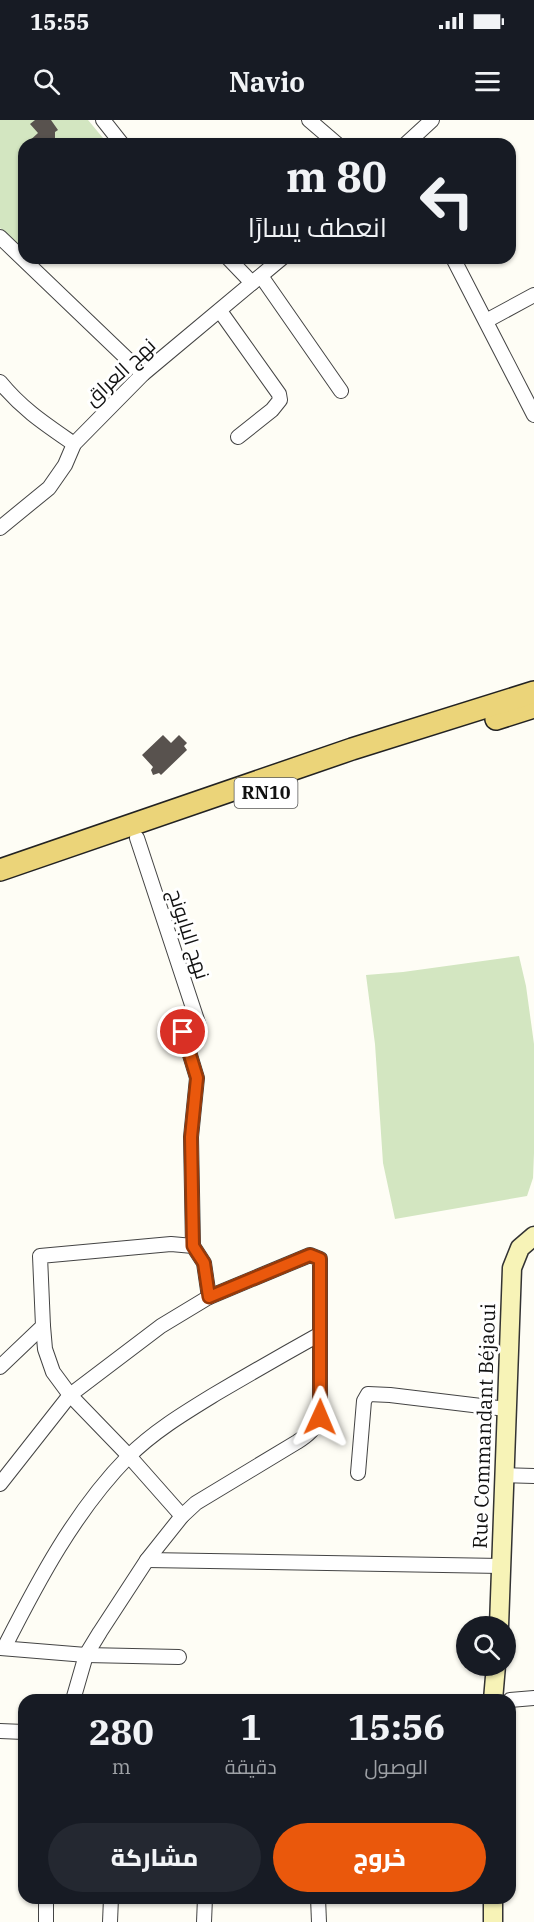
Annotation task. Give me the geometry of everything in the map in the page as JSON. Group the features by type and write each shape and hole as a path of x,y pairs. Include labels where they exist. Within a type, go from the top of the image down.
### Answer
{"main road":[{"name":"RN10","path":"0,870 352,749 534,692"},
{"name":"RN10","path":"0,885 356,762 534,707"}],"street":[{"path":"103,120 117,138"},
{"path":"309,120 330,138"},
{"path":"412,138 432,120"},
{"path":"0,237 18,254"},
{"path":"28,264 143,374"},
{"path":"236,264 257,279 341,391"},
{"name":"نهج العراق","path":"0,528 49,488 74,444 143,374 275,264"},
{"path":"456,264 534,412"},
{"path":"486,321 534,295"},
{"path":"220,311 276,388 280,400 272,410 238,436"},
{"path":"0,382 12,397 34,417 74,444"},
{"name":"نهج البابونج","path":"137,838 199,1026 183,1032 197,1078 191,1137 193,1246"},
{"name":"Rue Commandant Béjaoui","path":"499,1616 512,1268 520,1248 534,1236"},
{"path":"182,1516 129,1456 70,1395 53,1372 45,1349 40,1256 171,1244 193,1246 204,1263 209,1297"},
{"path":"0,1485 70,1395 161,1326 209,1297 310,1255 320,1259 320,1417 316,1426 303,1438 196,1503 182,1516 147,1560 86,1655 75,1694"},
{"path":"0,1367 43,1326"},
{"path":"178,1657 86,1655 2,1648 30,1597 88,1505 129,1456 172,1420 320,1334"},
{"path":"358,1473 364,1401 368,1394 506,1409"},
{"path":"503,1476 534,1476"},
{"path":"147,1560 501,1566"},
{"path":"494,1694 495,1676"},
{"path":"516,1700 534,1698"},
{"path":"0,1731 18,1732"},
{"path":"46,1904 46,1922"},
{"path":"110,1922 111,1904"},
{"path":"204,1922 205,1904"},
{"path":"318,1904 319,1922"},
{"path":"493,1904 494,1922"}],"green space":[{"path":"0,120 88,120 103,138 18,138 18,246 0,228"},
{"path":"519,956 526,986 534,1044 533,1178 527,1196 395,1219 383,1163 375,1044 366,975"}],"building":[{"path":"35,120 51,120 58,130 55,132 55,138 33,138 38,133 30,124"},
{"path":"163,735 171,743 179,735 187,743 184,746 187,750 161,775 159,773 153,775 151,770 153,767 142,755"}],"route":[{"path":"183,1032 197,1078 191,1137 193,1246 204,1263 209,1297 310,1255 320,1259 320,1417"}]}
